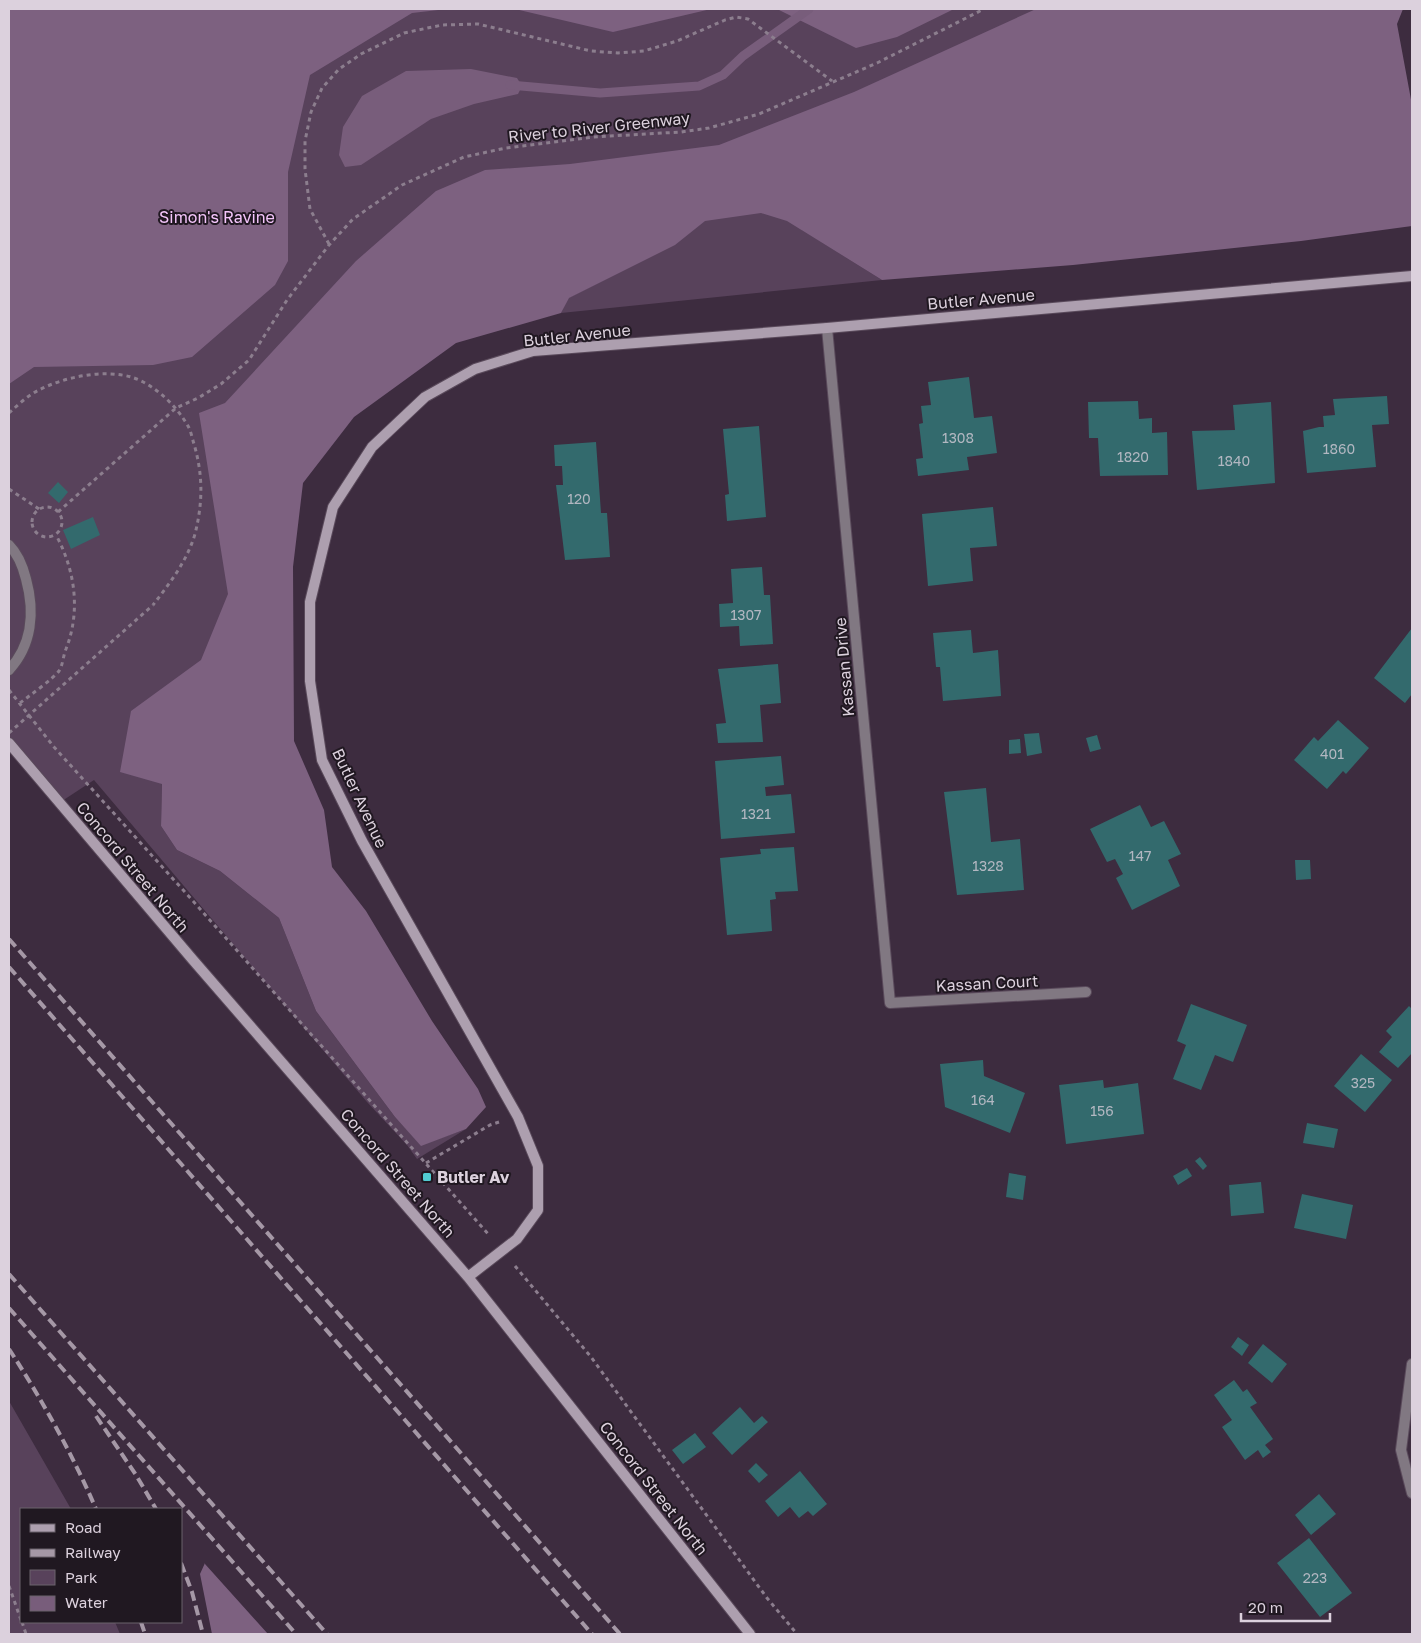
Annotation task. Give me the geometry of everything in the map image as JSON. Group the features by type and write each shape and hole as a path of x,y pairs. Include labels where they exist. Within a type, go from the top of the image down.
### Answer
{"street":[{"name":"Butler Avenue","path":"468,1277 517,1238 538,1210 538,1166 518,1117 362,841 322,760 310,682 310,602 333,507 372,447 425,397 474,369 533,351 827,328 1412,276"},
{"name":"Kassan Drive","path":"827,328 890,1003"},
{"path":"9,545 23,568 29,590 31,608 31,624 28,638 21,655 9,670"},
{"name":"Concord Street North","path":"9,743 199,967 468,1277 750,1634"},
{"name":"Kassan Court","path":"890,1003 1086,992"},
{"path":"1412,1364 1401,1450 1412,1493"}],"path":[{"name":"River to River Greenway","path":"58,512 176,408 198,398 221,384 249,360 288,300 329,245 353,219 402,185 464,157 506,148 593,137 682,132 709,128 759,114 924,40 984,9"},
{"path":"329,245 310,209 304,169 305,141 311,112 322,88 339,69 360,54 404,33 442,25 478,24 592,51 618,53 644,51 677,41 736,17 748,19 832,81"},
{"path":"9,413 38,390 67,378 97,374 131,377 150,386 176,408 189,428 201,471 199,514 194,536 178,573 152,605 9,733"},
{"path":"9,490 39,509 50,508 58,512 62,521 56,535 46,538 34,531 31,521 39,509"},
{"path":"20,703 59,671 74,624 75,600 71,573 56,535"},
{"path":"9,690 54,747 426,1163 592,1357 767,1598 797,1634"},
{"path":"426,1163 490,1125"},
{"path":"9,1586 20,1616"}],"green space":[{"name":"Simon's Ravine","path":"9,9 1237,9 802,230 882,280 561,313 568,298 623,270 301,410 162,784 161,826 177,850 220,871 279,918 316,1011 395,1117 421,1145 466,1129 417,1159 94,780 59,803 9,743"},
{"path":"9,9 447,9 412,13 310,75 288,172 288,261 275,285 192,357 153,365 34,367 9,384"},
{"path":"515,9 711,9 613,32"},
{"path":"777,9 954,9 897,37 856,48"},
{"path":"1036,9 1403,9 1397,24 1412,105 1412,226 1301,241 1073,265 882,280 787,221 761,213 705,221 675,245 569,298 561,313 456,343 354,417 303,483 293,567 294,741 324,810 332,867 366,911 432,1021 478,1089 486,1107 466,1129 421,1146 395,1117 316,1011 279,918 220,871 177,850 161,826 162,784 120,772 131,711 201,660 228,594 199,413 225,403 356,261 436,191 485,170 570,164 719,145 854,92"},
{"path":"9,1401 70,1508 20,1508 20,1623 115,1623 120,1634 9,1634"},
{"path":"205,1563 268,1634 212,1634 200,1574"}],"water":[{"path":"471,69 517,78 522,86 518,94 474,104 431,119 361,165 345,167 339,155 343,127 362,96 406,71"}],"building":[{"path":"969,377 974,418 992,416 997,453 967,457 969,470 918,476 916,459 923,458 919,424 923,423 921,406 931,405 928,382"},
{"path":"1387,396 1389,424 1372,425 1376,467 1307,473 1303,431 1324,427 1323,416 1335,415 1333,399"},
{"path":"1138,401 1139,419 1152,418 1152,433 1167,432 1168,475 1100,476 1098,438 1089,438 1088,402"},
{"path":"1271,402 1275,483 1197,490 1192,431 1235,430 1233,405"},
{"path":"759,426 766,517 727,521 725,495 729,494 723,429"},
{"path":"596,442 601,513 607,513 610,557 565,560 556,485 563,485 562,466 555,466 554,445"},
{"path":"58,482 68,492 59,503 48,493"},
{"path":"993,507 997,546 970,548 973,581 928,586 922,514"},
{"path":"93,517 100,535 71,549 63,530"},
{"path":"762,567 764,595 770,595 773,644 740,646 739,626 720,627 719,604 733,603 731,569"},
{"path":"1412,628 1412,694 1405,703 1374,678"},
{"path":"971,630 973,653 998,650 1001,696 943,701 940,667 936,667 933,633"},
{"path":"778,664 781,703 760,705 763,742 718,743 716,724 726,723 718,669"},
{"path":"1338,720 1369,748 1346,774 1343,771 1327,789 1294,760 1314,737 1318,741"},
{"path":"1039,733 1042,753 1027,756 1024,734"},
{"path":"1097,735 1101,749 1090,752 1086,738"},
{"path":"1020,739 1021,753 1009,754 1009,740"},
{"path":"781,756 784,785 765,787 766,796 791,794 795,833 721,839 715,761"},
{"path":"986,788 991,842 1020,839 1024,890 957,895 944,792"},
{"path":"1140,805 1151,827 1164,821 1181,854 1168,860 1180,886 1132,910 1116,878 1123,874 1115,859 1107,862 1090,829"},
{"path":"794,847 798,891 775,892 776,899 770,900 772,931 727,935 720,858 761,854 760,849"},
{"path":"1295,860 1310,860 1311,879 1296,880"},
{"path":"1191,1004 1247,1025 1233,1062 1215,1055 1201,1090 1173,1079 1186,1045 1177,1041"},
{"path":"1409,1006 1412,1009 1412,1053 1398,1068 1379,1052 1392,1037 1386,1031"},
{"path":"1361,1054 1392,1080 1365,1112 1334,1086"},
{"path":"983,1060 984,1076 1025,1093 1010,1133 945,1107 940,1064"},
{"path":"1103,1080 1104,1088 1138,1083 1144,1134 1066,1144 1059,1085"},
{"path":"1307,1123 1338,1129 1334,1148 1303,1143"},
{"path":"1200,1157 1207,1166 1203,1170 1195,1161"},
{"path":"1187,1168 1192,1176 1178,1185 1173,1176"},
{"path":"1009,1173 1026,1176 1023,1200 1006,1197"},
{"path":"1261,1182 1264,1213 1231,1216 1229,1185"},
{"path":"1302,1194 1353,1205 1346,1239 1294,1228"},
{"path":"1238,1337 1249,1345 1242,1356 1231,1347"},
{"path":"1263,1344 1287,1364 1272,1383 1248,1363"},
{"path":"1234,1380 1243,1392 1247,1389 1257,1403 1250,1407 1273,1439 1265,1445 1271,1452 1263,1458 1258,1450 1245,1460 1222,1427 1232,1420 1214,1395"},
{"path":"740,1407 754,1423 762,1416 768,1422 732,1455 712,1433"},
{"path":"695,1433 706,1447 683,1464 672,1450"},
{"path":"756,1463 768,1475 759,1483 748,1471"},
{"path":"800,1471 827,1504 813,1516 808,1511 799,1518 790,1507 778,1517 765,1501"},
{"path":"1319,1494 1336,1514 1311,1535 1295,1515"},
{"path":"1309,1538 1352,1593 1320,1617 1277,1563"}],"waterway":[{"path":"510,85 600,93 699,86 723,75 743,56 809,9"}],"railway":[{"path":"9,939 620,1634"},
{"path":"9,967 592,1634"},
{"path":"9,1274 327,1634"},
{"path":"9,1308 296,1634"},
{"path":"9,1349 56,1427 96,1508"},
{"path":"96,1416 136,1475 155,1508"},
{"path":"182,1566 192,1592 203,1634"},
{"path":"141,1623 145,1634"}],"place":[{"name":"Butler Av","path":"427,1177"}]}
